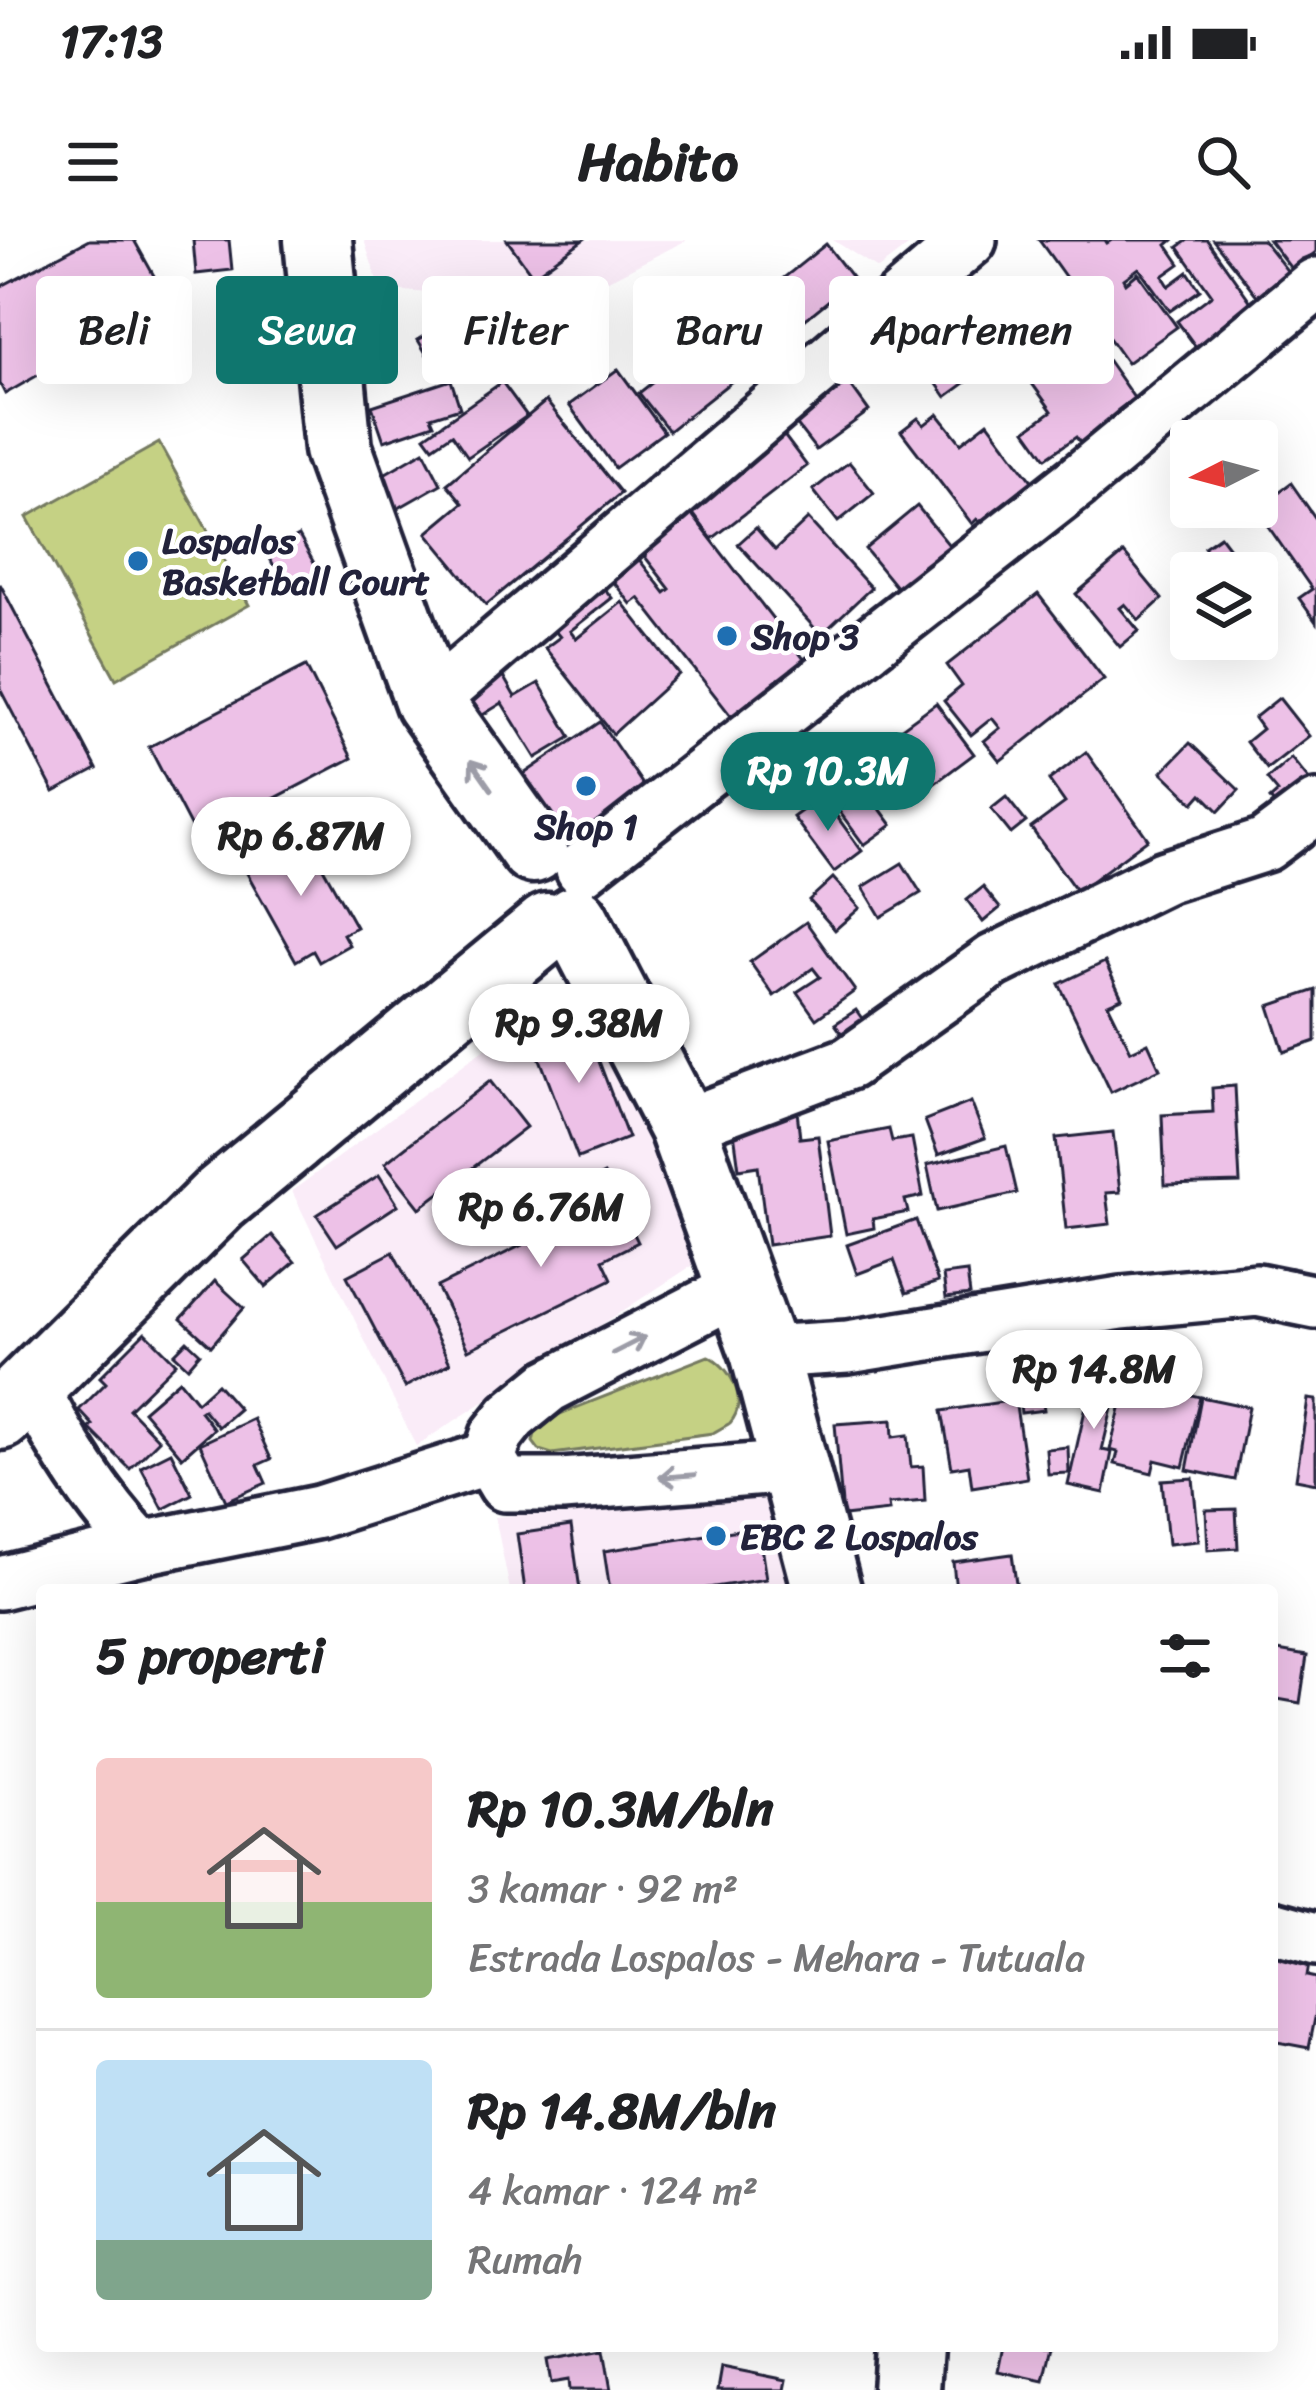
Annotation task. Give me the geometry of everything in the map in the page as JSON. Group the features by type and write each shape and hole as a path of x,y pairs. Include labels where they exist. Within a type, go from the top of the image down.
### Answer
{"main road":[{"path":"318,240 338,449 429,702 557,891 682,1126 764,1352 825,1584"},
{"path":"15,1400 218,1200 557,891"},
{"path":"906,2390 909,2352"}],"street":[{"path":"429,702 970,240"},
{"path":"557,891 1078,481 1316,284"},
{"path":"557,891 1316,318"},
{"path":"682,1126 849,1063 993,961 1165,877 1265,845 1316,807"},
{"path":"739,1288 549,1386 512,1416 496,1436 489,1458 505,1485 793,1467"},
{"path":"764,1352 848,1347 1121,1303 1257,1290 1316,1302"},
{"path":"15,1400 55,1434 104,1508 141,1548"},
{"path":"0,1583 319,1512 489,1458"},
{"path":"1278,1929 1316,1940"}],"shaded area":[{"path":"364,240 687,240 609,280 609,276 422,276 422,292 398,290 398,276 376,276"},
{"path":"833,240 916,240 878,269"},
{"path":"574,983 600,998 699,1261 416,1446 292,1191"},
{"path":"787,1489 806,1584 509,1584 495,1517"}],"green space":[{"name":"Lospalos Basketball Court","path":"159,443 249,605 116,679 27,517"},
{"path":"708,1356 729,1375 738,1404 730,1423 713,1433 552,1454 533,1442 537,1425 547,1419"}],"building":[{"path":"89,240 134,240 154,276 36,276 36,376 5,394 0,384 0,287"},
{"path":"193,240 229,240 232,270 196,274"},
{"path":"507,240 583,240 533,276"},
{"path":"1039,240 1173,240 1167,245 1180,264 1163,276 1169,286 1188,272 1200,290 1170,311 1139,268 1124,279 1126,283 1138,273 1177,327 1127,363 1114,345 1114,276 1065,276"},
{"path":"1188,240 1207,240 1258,312 1201,354 1177,321 1212,295 1178,247"},
{"path":"1213,240 1263,240 1289,273 1258,297"},
{"path":"1269,240 1316,240 1316,252 1292,270"},
{"path":"826,244 851,276 829,276 829,300 805,320 805,276 786,276"},
{"path":"618,369 664,432 615,468 569,405 598,384 609,384 609,376"},
{"path":"1114,369 1134,398 1118,410 1125,420 1085,450 1076,437 1046,458 1026,430 1052,411 1032,384 1114,384"},
{"path":"452,384 460,408 431,417 434,424 384,441 372,406"},
{"path":"499,384 527,416 468,457 452,434 433,447 425,436"},
{"path":"650,384 728,384 669,431 639,393"},
{"path":"831,384 850,384 869,411 816,450 789,415"},
{"path":"937,384 964,384 946,397"},
{"path":"546,401 621,493 486,605 427,533 463,503 447,484"},
{"path":"938,414 961,443 988,422 1036,486 983,527 977,519 972,524 901,431 918,418 924,425"},
{"path":"777,426 807,466 712,539 682,499"},
{"path":"424,451 441,484 397,509 379,477"},
{"path":"849,462 874,493 838,522 813,490"},
{"path":"1291,483 1316,519 1316,622 1299,598 1312,589 1269,528 1278,528 1278,493"},
{"name":"Shop 3","path":"680,499 811,668 738,725 639,598 631,604 604,570 631,549 665,593 670,589 642,553 662,537 650,522"},
{"path":"917,506 953,550 901,593 865,549"},
{"path":"808,519 871,588 821,635 738,544 756,528 775,550"},
{"path":"299,536 320,574 288,592 267,553"},
{"path":"1220,536 1232,552 1208,552 1204,547"},
{"path":"1124,553 1162,599 1139,620 1125,604 1120,608 1139,631 1120,647 1076,594"},
{"path":"593,574 612,598 570,631 576,639 622,602 679,674 613,734 545,648 560,637 542,615"},
{"path":"0,584 97,769 54,792 0,689"},
{"path":"1038,594 1104,679 1000,761 984,741 1000,728 992,718 971,735 944,701 962,686 947,665"},
{"path":"306,666 352,758 197,839 149,747"},
{"path":"499,669 515,697 539,683 571,737 536,758 502,703 481,716 465,690"},
{"path":"1279,698 1309,736 1267,769 1246,742 1262,729 1254,718"},
{"path":"936,703 974,754 934,784 896,732"},
{"name":"Shop 1","path":"600,722 650,795 572,850 521,776"},
{"path":"1190,743 1239,790 1219,811 1202,794 1194,803 1162,772"},
{"path":"877,749 898,777 881,791 860,762"},
{"path":"1086,752 1148,839 1077,892 1031,828 1065,803 1049,780"},
{"path":"1291,758 1315,787 1282,815 1270,799 1278,792 1267,779"},
{"path":"852,771 892,825 864,845 824,791"},
{"path":"822,796 862,851 834,872 793,817"},
{"path":"1006,797 1026,822 1011,834 991,809"},
{"path":"303,832 356,927 343,934 349,945 319,962 313,951 296,961 243,866"},
{"path":"902,863 921,893 881,917 863,887"},
{"path":"833,878 860,908 835,930 809,900"},
{"path":"983,887 1000,908 983,922 967,900"},
{"path":"806,922 855,991 816,1019 797,992 820,977 813,968 774,996 750,962"},
{"path":"1105,962 1122,998 1108,1004 1131,1051 1148,1043 1160,1069 1111,1092 1059,984"},
{"path":"1316,990 1316,1041 1284,1052 1269,1006"},
{"path":"856,1010 870,1030 850,1045 835,1024"},
{"path":"581,1014 628,1138 578,1158 530,1033"},
{"path":"490,1081 526,1127 420,1208 385,1163"},
{"path":"1235,1086 1240,1183 1165,1185 1162,1115 1213,1112 1212,1088"},
{"path":"971,1102 985,1138 938,1155 925,1120"},
{"path":"797,1111 800,1138 818,1136 830,1236 768,1245 758,1166 739,1169 733,1125 756,1116"},
{"path":"889,1129 892,1141 912,1138 923,1196 905,1200 908,1212 873,1219 874,1228 846,1234 828,1141"},
{"path":"1113,1132 1120,1192 1106,1193 1110,1224 1066,1229 1056,1138"},
{"path":"1006,1146 1017,1193 937,1211 927,1165"},
{"path":"604,1174 638,1242 603,1260 612,1279 468,1350 437,1287 585,1214 573,1190"},
{"path":"379,1175 398,1205 337,1245 317,1215"},
{"path":"916,1220 938,1282 906,1293 894,1260 857,1274 847,1245"},
{"path":"272,1235 295,1262 266,1287 243,1260"},
{"path":"393,1252 450,1363 405,1387 347,1276"},
{"path":"967,1272 970,1295 946,1298 943,1275"},
{"path":"215,1281 244,1308 211,1346 181,1319"},
{"path":"145,1332 176,1363 129,1409 159,1440 130,1469 89,1428 93,1425 79,1410 106,1383 100,1377"},
{"path":"187,1341 200,1353 188,1367 174,1354"},
{"path":"1036,1352 1044,1410 1021,1413 1013,1355"},
{"path":"1080,1371 1119,1379 1102,1450 1112,1452 1104,1493 1068,1485 1088,1397 1075,1394"},
{"path":"1127,1379 1200,1397 1183,1467 1155,1460 1152,1473 1115,1464 1118,1452 1110,1450"},
{"path":"179,1380 197,1402 217,1384 239,1409 218,1427 200,1411 214,1429 182,1457 143,1411"},
{"path":"1201,1397 1249,1407 1235,1480 1187,1470"},
{"path":"1308,1399 1316,1400 1316,1483 1296,1479"},
{"path":"1015,1400 1027,1478 972,1487 969,1465 952,1468 942,1411"},
{"path":"253,1419 271,1459 258,1465 266,1483 226,1501 200,1444"},
{"path":"892,1420 893,1437 908,1435 911,1467 923,1466 925,1501 888,1504 889,1511 843,1516 835,1424"},
{"path":"1068,1447 1069,1473 1048,1474 1046,1449"},
{"path":"171,1452 192,1494 163,1509 141,1467"},
{"path":"1193,1478 1199,1541 1168,1544 1162,1480"},
{"path":"1236,1509 1238,1548 1208,1550 1206,1510"},
{"path":"571,1526 579,1584 524,1584 517,1534"},
{"path":"758,1527 766,1579 734,1584 609,1584 604,1551"},
{"path":"1012,1554 1016,1584 955,1584 953,1562"},
{"path":"132,1571 136,1584 107,1584 106,1579"},
{"path":"1278,1651 1307,1656 1300,1703 1278,1699"},
{"path":"1278,1952 1310,1958 1307,1976 1316,1978 1316,2013 1309,2048 1278,2042"},
{"path":"604,2352 611,2390 569,2390 568,2380 551,2383 547,2360"},
{"path":"1002,2352 1051,2352 1044,2381 998,2371"},
{"path":"722,2367 787,2380 785,2390 718,2390"}],"place":[{"name":"Lospalos Basketball Court","path":"138,561"},
{"name":"Shop 3","path":"727,636"},
{"name":"Shop 1","path":"586,786"},
{"name":"EBC 2 Lospalos","path":"716,1536"}]}
